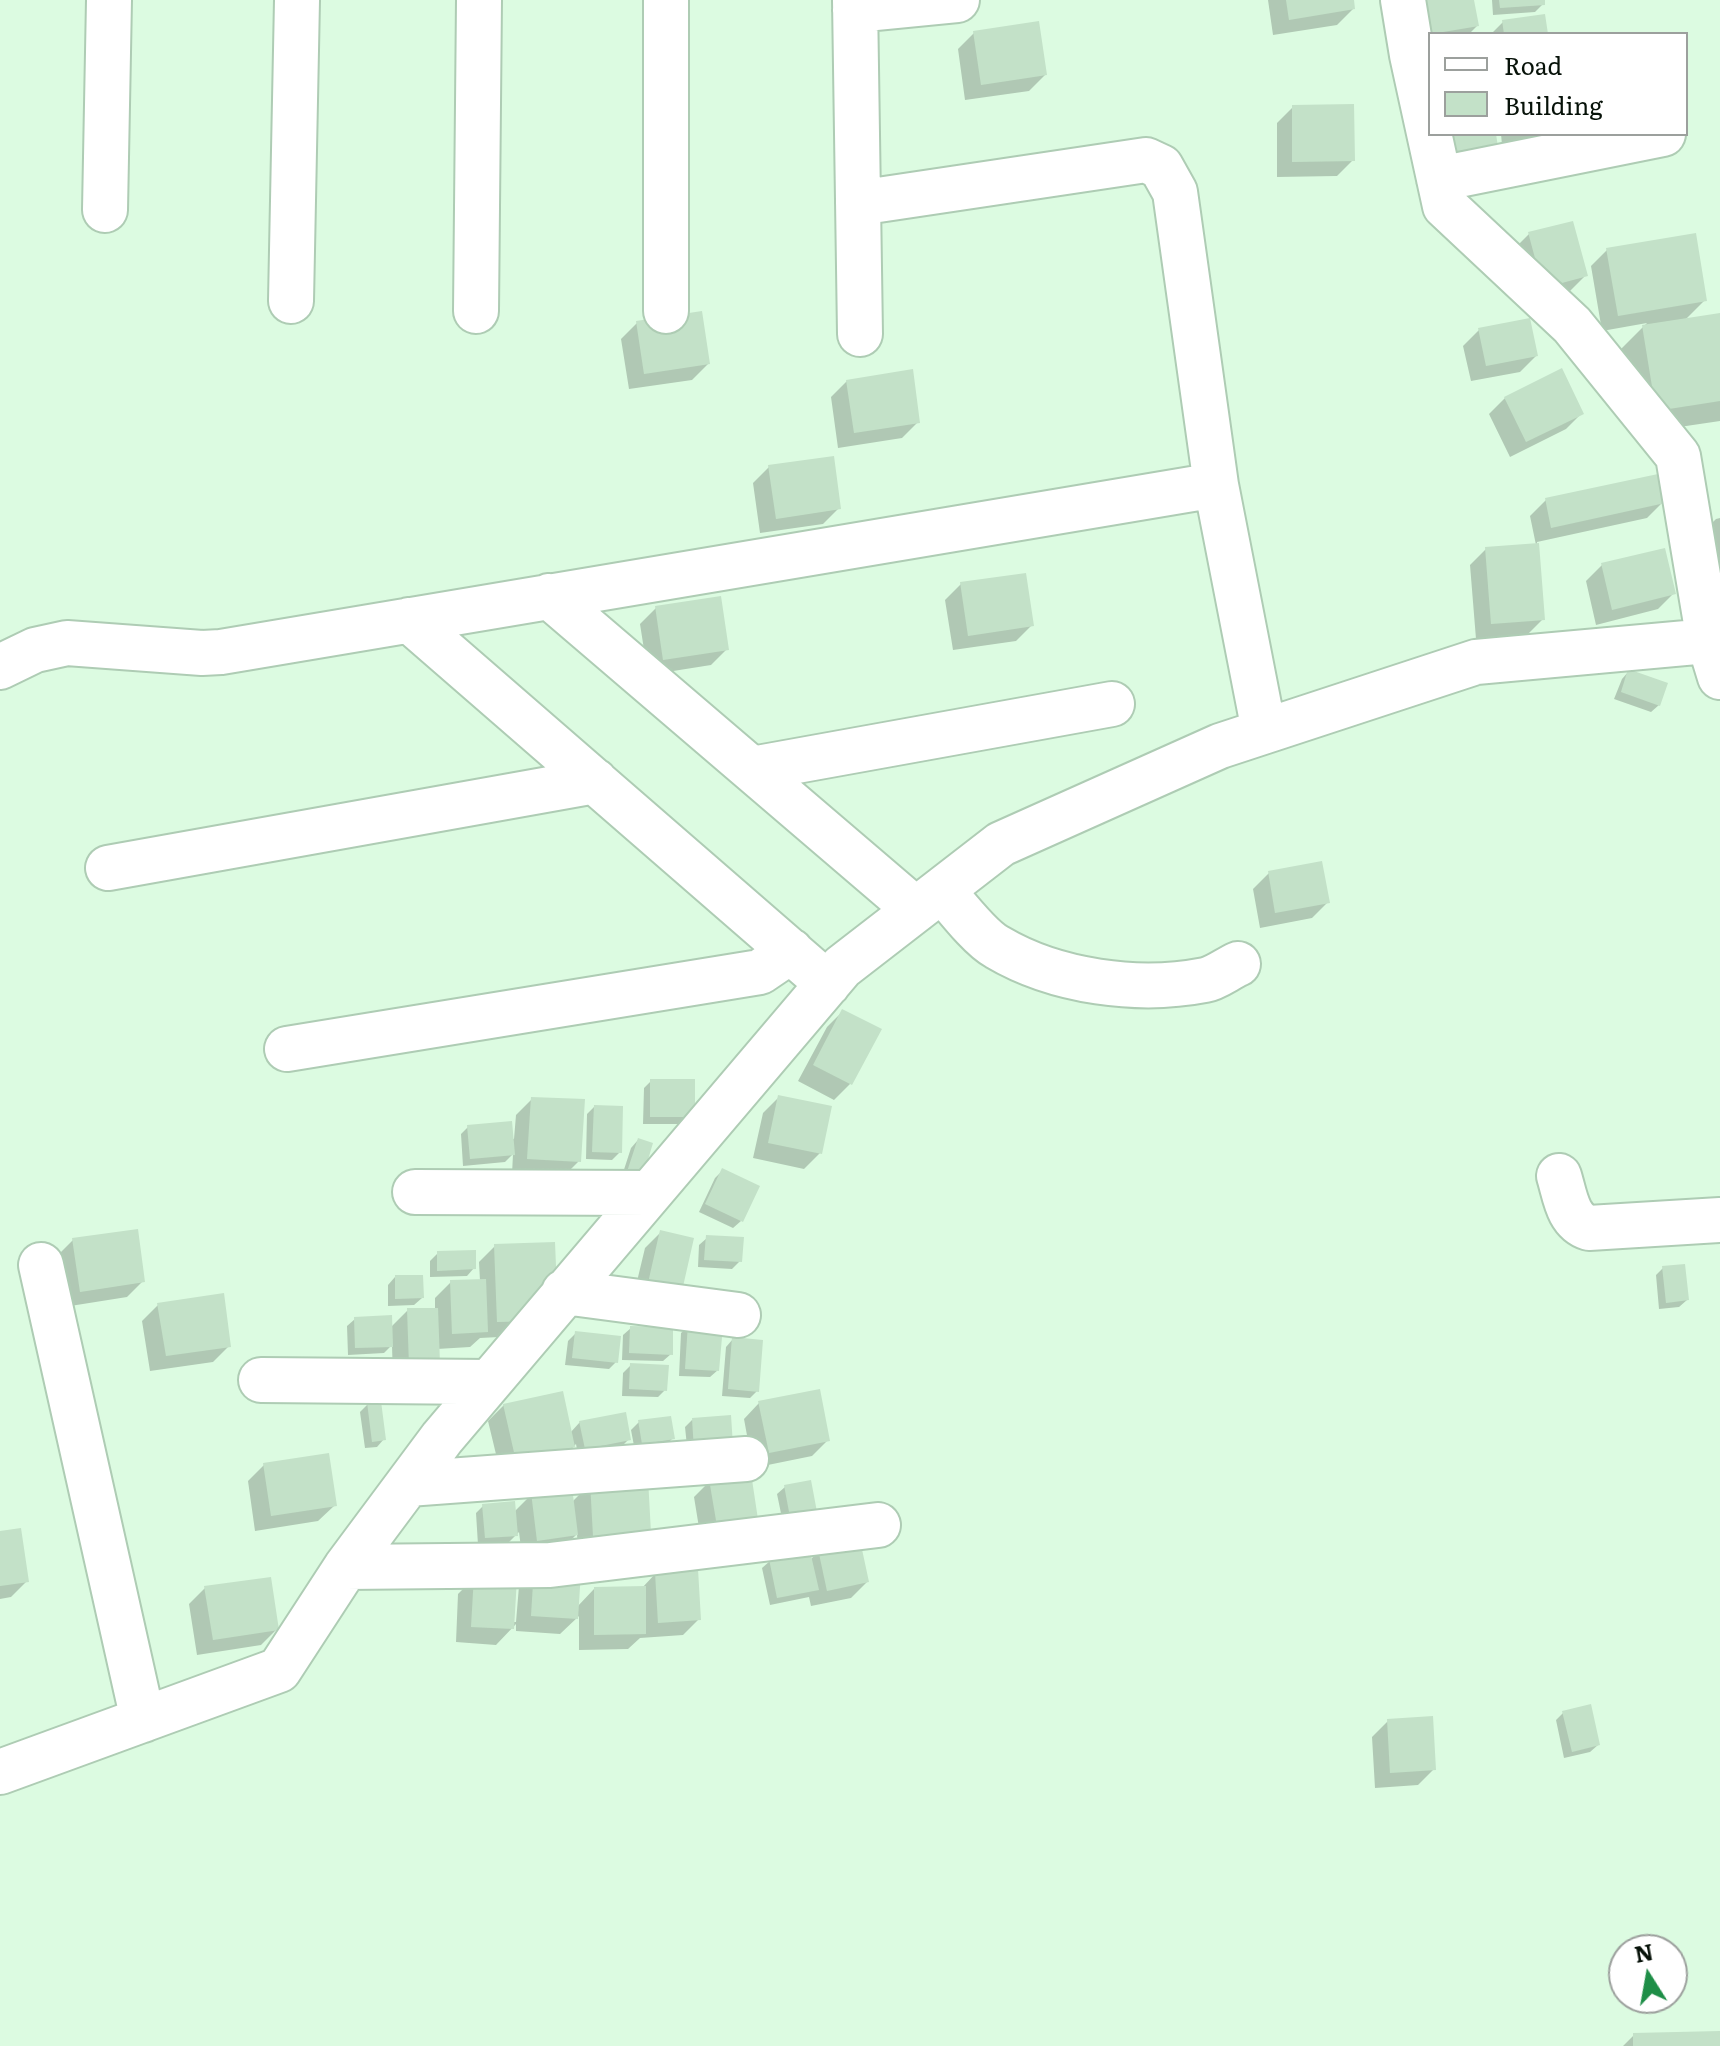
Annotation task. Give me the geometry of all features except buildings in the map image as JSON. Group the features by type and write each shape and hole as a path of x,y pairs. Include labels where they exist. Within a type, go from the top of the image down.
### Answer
{"street":[{"path":"105,210 109,0"},
{"path":"291,301 297,0"},
{"path":"476,311 479,0"},
{"path":"666,0 666,311"},
{"path":"860,334 855,5 957,0"},
{"path":"1403,0 1428,128"},
{"path":"0,1772 279,1670 346,1567 489,1382 842,967 1001,844 1220,746 1476,662 1716,652 1704,508 1678,456 1572,325 1445,206 1430,136"},
{"path":"1439,179 1653,136"},
{"path":"858,203 1146,160 1161,167 1175,192 1216,485 1264,731"},
{"path":"0,667 35,650 67,643 202,653 1216,485"},
{"path":"549,596 752,769 994,946 1044,968 1100,981 1141,985 1207,980 1238,964"},
{"path":"409,620 828,984"},
{"path":"752,769 1112,704"},
{"path":"108,868 595,781"},
{"path":"287,1049 760,972 791,951"},
{"path":"1559,1176 1572,1217 1578,1224 1589,1228 1720,1220"},
{"path":"415,1192 649,1193"},
{"path":"41,1265 143,1720"},
{"path":"564,1292 738,1315"},
{"path":"261,1380 489,1382"},
{"path":"408,1484 746,1459"},
{"path":"346,1567 550,1565 878,1525"}]}
